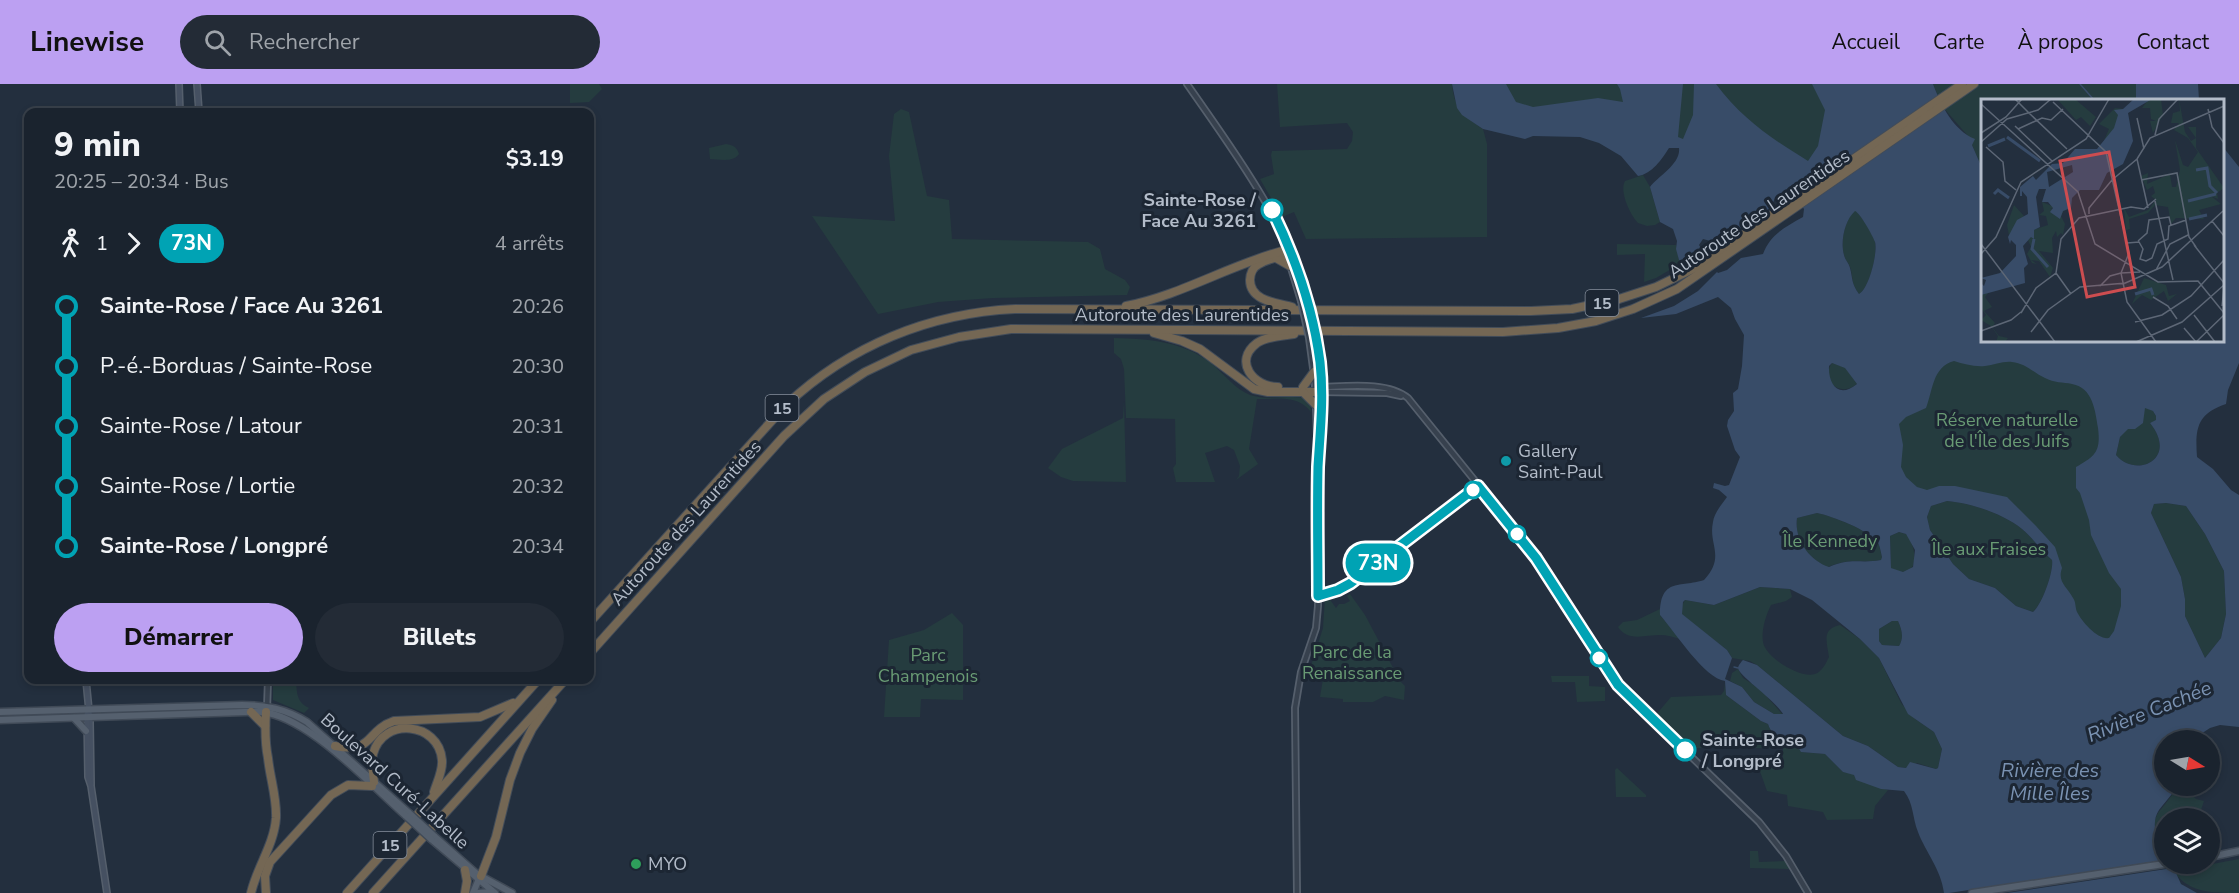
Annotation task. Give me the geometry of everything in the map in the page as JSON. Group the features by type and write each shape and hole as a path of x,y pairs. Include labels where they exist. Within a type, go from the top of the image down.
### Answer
{"highway":[{"name":"Autoroute des Laurentides","path":"594,649 794,426 824,399 860,375 916,349 976,333 1017,329 1316,334 1518,331 1558,328 1596,321 1633,309 1686,284 1962,84"},
{"name":"Autoroute des Laurentides","path":"594,618 771,419 806,387 850,357 884,339 910,329 964,315 1021,309 1538,311 1602,304 1645,291 1691,271 1974,84"},
{"path":"1286,252 1253,269 1250,280 1252,289 1266,300 1309,310"},
{"path":"1108,309 1152,300 1247,262 1286,252"},
{"path":"1276,258 1290,266"},
{"path":"1142,330 1178,339 1200,349 1254,389 1270,392 1319,390"},
{"path":"1316,334 1262,341 1253,348 1247,359 1249,372 1258,383 1271,387 1303,390 1316,405"},
{"path":"1303,390 1314,372"},
{"name":"15","path":"347,893 534,684"},
{"name":"15","path":"373,893 562,684"},
{"path":"480,878 495,841 512,774 522,748 563,684"},
{"path":"335,746 350,749 359,747 383,726 396,720 480,717 520,700"},
{"path":"251,893 272,838 276,819 265,726 267,709"},
{"path":"250,712 265,726"},
{"path":"266,893 265,876 270,862 331,795 348,785 373,784 372,757 381,739 388,733 399,728 416,728 432,738 441,753 442,768 433,796"},
{"path":"380,893 406,856"},
{"path":"465,870 467,881 465,893"}],"main road":[{"path":"179,84 180,108"},
{"path":"197,84 199,108"},
{"path":"86,684 91,786 107,893"},
{"name":"Boulevard Curé-Labelle","path":"0,712 88,709 267,709 299,717 335,746 373,784 494,892"},
{"name":"Boulevard Curé-Labelle","path":"0,720 250,712 267,709 309,731 373,784"},
{"path":"88,717 87,773 91,786"},
{"path":"74,718 86,731"},
{"name":"Boulevard Curé-Labelle","path":"433,837 465,870 512,893"},
{"path":"2220,855 2239,852"},
{"path":"1972,893 2154,866"},
{"path":"473,893 480,878"},
{"path":"478,893 494,892"}],"street":[{"path":"1187,84 1248,172 1289,245 1308,301 1316,334 1319,390 1317,618 1300,678 1295,711 1297,893"},
{"path":"1276,220 1301,301 1319,390 1316,405 1318,464"},
{"path":"1319,390 1387,388 1402,393 1413,404 1531,551 1622,690 1759,822 1782,851 1808,893"},
{"path":"267,709 268,684"}],"green space":[{"path":"570,84 599,84 602,89 589,102 570,103"},
{"path":"1277,84 1452,84 1458,106 1465,116 1483,129 1487,144 1487,237 1306,239 1294,212 1282,217 1260,179 1274,174 1272,151 1347,149 1352,141 1353,132 1347,123 1280,127"},
{"path":"1495,84 1623,84 1635,105 1523,109"},
{"path":"1673,84 1827,84 1841,165 1689,150 1665,139"},
{"path":"1933,84 2136,84 2138,99 1981,99 1981,166 1968,136 1942,106"},
{"path":"901,109 909,112 927,196 949,200 952,239 1088,242 1100,249 1105,269 1125,280 1130,287 1127,295 993,298 938,302 878,314 812,216 895,221 889,156 894,114"},
{"path":"726,144 736,148 739,154 733,159 710,159 709,148"},
{"path":"1643,175 1650,187 1660,222 1655,225 1647,226 1638,223 1624,197 1625,181"},
{"path":"1855,210 1870,230 1876,247 1869,278 1863,291 1859,294 1853,283 1843,249 1846,225"},
{"path":"1617,244 1676,245 1679,260 1683,262 1656,278 1644,282 1645,254 1617,255"},
{"path":"1114,338 1165,343 1189,350 1211,363 1234,385 1250,395 1264,398 1305,398 1310,403 1311,412 1294,400 1257,399 1249,449 1258,464 1236,480 1240,466 1234,450 1227,446 1205,453 1215,482 1176,482 1173,468 1176,464 1175,419 1126,418 1124,369 1121,359 1114,353"},
{"name":"Réserve naturelle de l'Île des Juifs","path":"2013,352 2094,382 2125,587 2117,640 2103,646 2077,622 2054,580 2055,555 2018,519 1988,504 1926,498 1893,471 1892,416 1937,356"},
{"path":"1832,363 1845,367 1857,384 1845,389 1834,386 1828,376"},
{"path":"1124,401 1126,482 1073,481 1061,477 1048,468 1062,449 1123,418"},
{"path":"2145,407 2153,411 2156,416 2156,421 2150,423 2158,436 2160,447 2151,462 2134,465 2124,462 2116,455 2120,437"},
{"name":"Île aux Fraises","path":"1947,501 1977,507 2015,524 2052,560 2047,587 2033,612 2016,606 1995,588 1969,579 1953,564 1930,530 1927,517 1931,506"},
{"path":"2154,504 2186,506 2205,534 2224,571 2226,614 2221,638 2205,658 2185,616 2181,577 2151,513"},
{"name":"Île Kennedy","path":"1817,513 1850,524 1867,533 1878,543 1881,560 1850,561 1828,567 1821,564 1804,548 1797,526 1797,518"},
{"path":"1899,532 1906,534 1913,548 1914,563 1907,572 1891,568 1890,536"},
{"path":"1760,587 1790,589 1792,597 1771,605 1767,613 1763,628 1763,642 1770,654 1792,670 1809,675 1815,674 1822,669 1829,657 1828,633 1840,625 1860,639 1879,658 1901,703 1914,718 1934,732 1942,749 1938,768 1917,763 1906,768 1898,767 1868,746 1843,736 1757,665 1750,661 1732,658 1727,650 1681,614 1681,607 1685,600 1714,605"},
{"name":"Parc de la Renaissance","path":"1350,594 1365,615 1400,681 1405,686 1404,700 1385,696 1373,702 1343,702 1343,699 1320,697 1323,679 1308,675 1323,628 1325,598 1328,597 1336,608 1339,604 1350,601 1347,596"},
{"path":"1660,609 1660,615 1680,639 1663,635 1637,637 1627,635 1618,627 1623,622 1637,620"},
{"name":"Parc Champenois","path":"952,613 963,625 963,700 921,699 920,717 884,717 889,640 924,630"},
{"path":"1892,621 1898,621 1902,634 1901,643 1899,646 1882,645 1879,641 1879,629"},
{"path":"1738,669 1743,678 1760,689 1783,715 1774,714 1754,702 1742,687 1730,681 1732,673"},
{"path":"1551,676 1589,676 1589,686 1605,687 1605,701 1577,702 1575,682 1552,682"},
{"path":"1725,683 1726,695 1768,724 1776,735 1796,745 1802,752 1825,754 1843,772 1853,774 1858,780 1888,790 1875,806 1873,819 1827,820 1823,812 1788,806 1787,795 1767,791 1757,763 1783,762 1783,748 1688,748 1654,717 1671,697 1721,695"},
{"path":"273,684 296,684 299,700 309,708 304,713 273,700"},
{"path":"1617,768 1646,797 1616,797 1615,770"},
{"path":"2171,796 2193,796 2204,801 2202,808 2162,808"},
{"path":"1750,851 1758,851 1759,862 1786,861 1791,869 1750,868"},
{"path":"2239,859 2239,893 2201,890 2185,883 2176,874 2220,874 2220,863"}],"water":[{"name":"Rivière des Mille Îles","path":"1452,84 1506,84 1516,102 1533,107 1598,98 1623,102 1617,84 1683,84 1678,137 1683,139 1693,115 1694,84 1716,84 1736,108 1758,127 1808,161 1818,146 1825,110 1812,84 1933,84 1954,123 1960,130 1975,139 1972,145 1981,166 1981,342 2224,342 2224,148 2239,167 2239,363 2228,390 2226,404 2209,412 2200,423 2196,447 2197,457 2213,469 2231,490 2239,495 2239,727 2220,725 2207,730 2154,730 2154,796 2170,796 2161,808 2154,808 2154,874 2176,874 2181,884 2197,893 1944,893 1940,876 1921,840 1910,801 1904,791 1881,789 1856,780 1854,775 1843,772 1825,754 1801,752 1795,744 1773,733 1768,724 1726,695 1725,681 1717,678 1700,664 1660,615 1661,603 1668,589 1704,580 1714,564 1713,522 1727,497 1713,488 1714,483 1729,485 1740,457 1735,450 1727,426 1734,411 1733,393 1738,389 1744,335 1731,308 1718,297 1676,314 1641,318 1674,306 1698,291 1717,272 1727,270 1741,258 1763,254 1774,237 1803,217 1804,209 1793,194 1780,198 1776,196 1771,207 1723,241 1714,242 1703,239 1699,245 1702,250 1700,257 1683,262 1679,260 1673,229 1660,222 1650,187 1673,164 1679,154 1679,148 1669,148 1652,169 1638,176 1621,156 1599,143 1580,137 1533,136 1525,139 1483,129 1462,115 1457,108","holes":["1855,211 1866,225 1876,247 1872,270 1863,291 1859,294 1853,284 1843,249 1846,225","1954,361 1981,366 2005,362 2017,363 2048,380 2079,386 2089,395 2096,414 2098,443 2092,456 2076,467 2076,488 2080,493 2089,520 2091,535 2109,573 2121,589 2121,606 2114,631 2109,638 2095,633 2083,621 2062,581 2062,568 2055,547 2007,497 1955,486 1939,486 1927,490 1917,487 1906,477 1901,467 1903,445 1899,424 1906,417 1926,408 1934,380 1941,368","1832,363 1845,368 1857,384 1845,390 1836,388 1829,373 1829,366","2145,408 2153,411 2156,416 2156,420 2150,423 2158,436 2160,447 2151,462 2134,465 2124,462 2116,455 2120,437 2128,429 2135,429 2143,423","1947,501 1977,507 2015,524 2030,536 2052,560 2049,579 2033,612 2016,606 1995,588 1969,579 1953,564 1930,530 1927,517 1931,506","2154,504 2186,506 2205,534 2224,571 2226,614 2221,638 2205,658 2185,616 2181,577 2151,513","1817,513 1850,524 1867,533 1878,543 1881,560 1850,561 1829,567 1822,564 1804,548 1798,534 1797,518","1899,532 1906,534 1915,550 1913,567 1903,572 1891,568 1890,536","1760,587 1790,589 1812,600 1860,639 1879,658 1908,714 1934,732 1942,749 1938,768 1910,762 1906,768 1898,767 1868,746 1843,736 1757,665 1743,660 1738,667 1740,671 1783,714 1774,714 1754,702 1742,687 1725,679 1732,658 1727,650 1682,614 1685,600 1714,605","1892,621 1898,621 1902,634 1899,646 1882,645 1879,641 1879,629"]},
{"path":"2136,84 2198,84 2199,99 2136,99"}],"pier":[{"path":"2154,862 2154,871 2007,893 1949,893"}],"waterway":[{"path":"2080,84 2093,99"},
{"path":"1734,667 1738,668"}],"bus line":[{"name":"73N","path":"1272,210 1289,245 1303,283 1320,362 1322,420 1321,452 1318,464 1318,596 1351,583 1478,486 1536,558 1618,685 1685,750"}],"place":[{"name":"Sainte-Rose / Face Au 3261","path":"1272,210"},
{"name":"Gallery Saint-Paul","path":"1506,461"},
{"name":"Sainte-Rose / Longpré","path":"1685,750"},
{"name":"MYO","path":"636,864"}],"water label":[{"name":"Rivière Cachée","path":"2149,711"}]}
